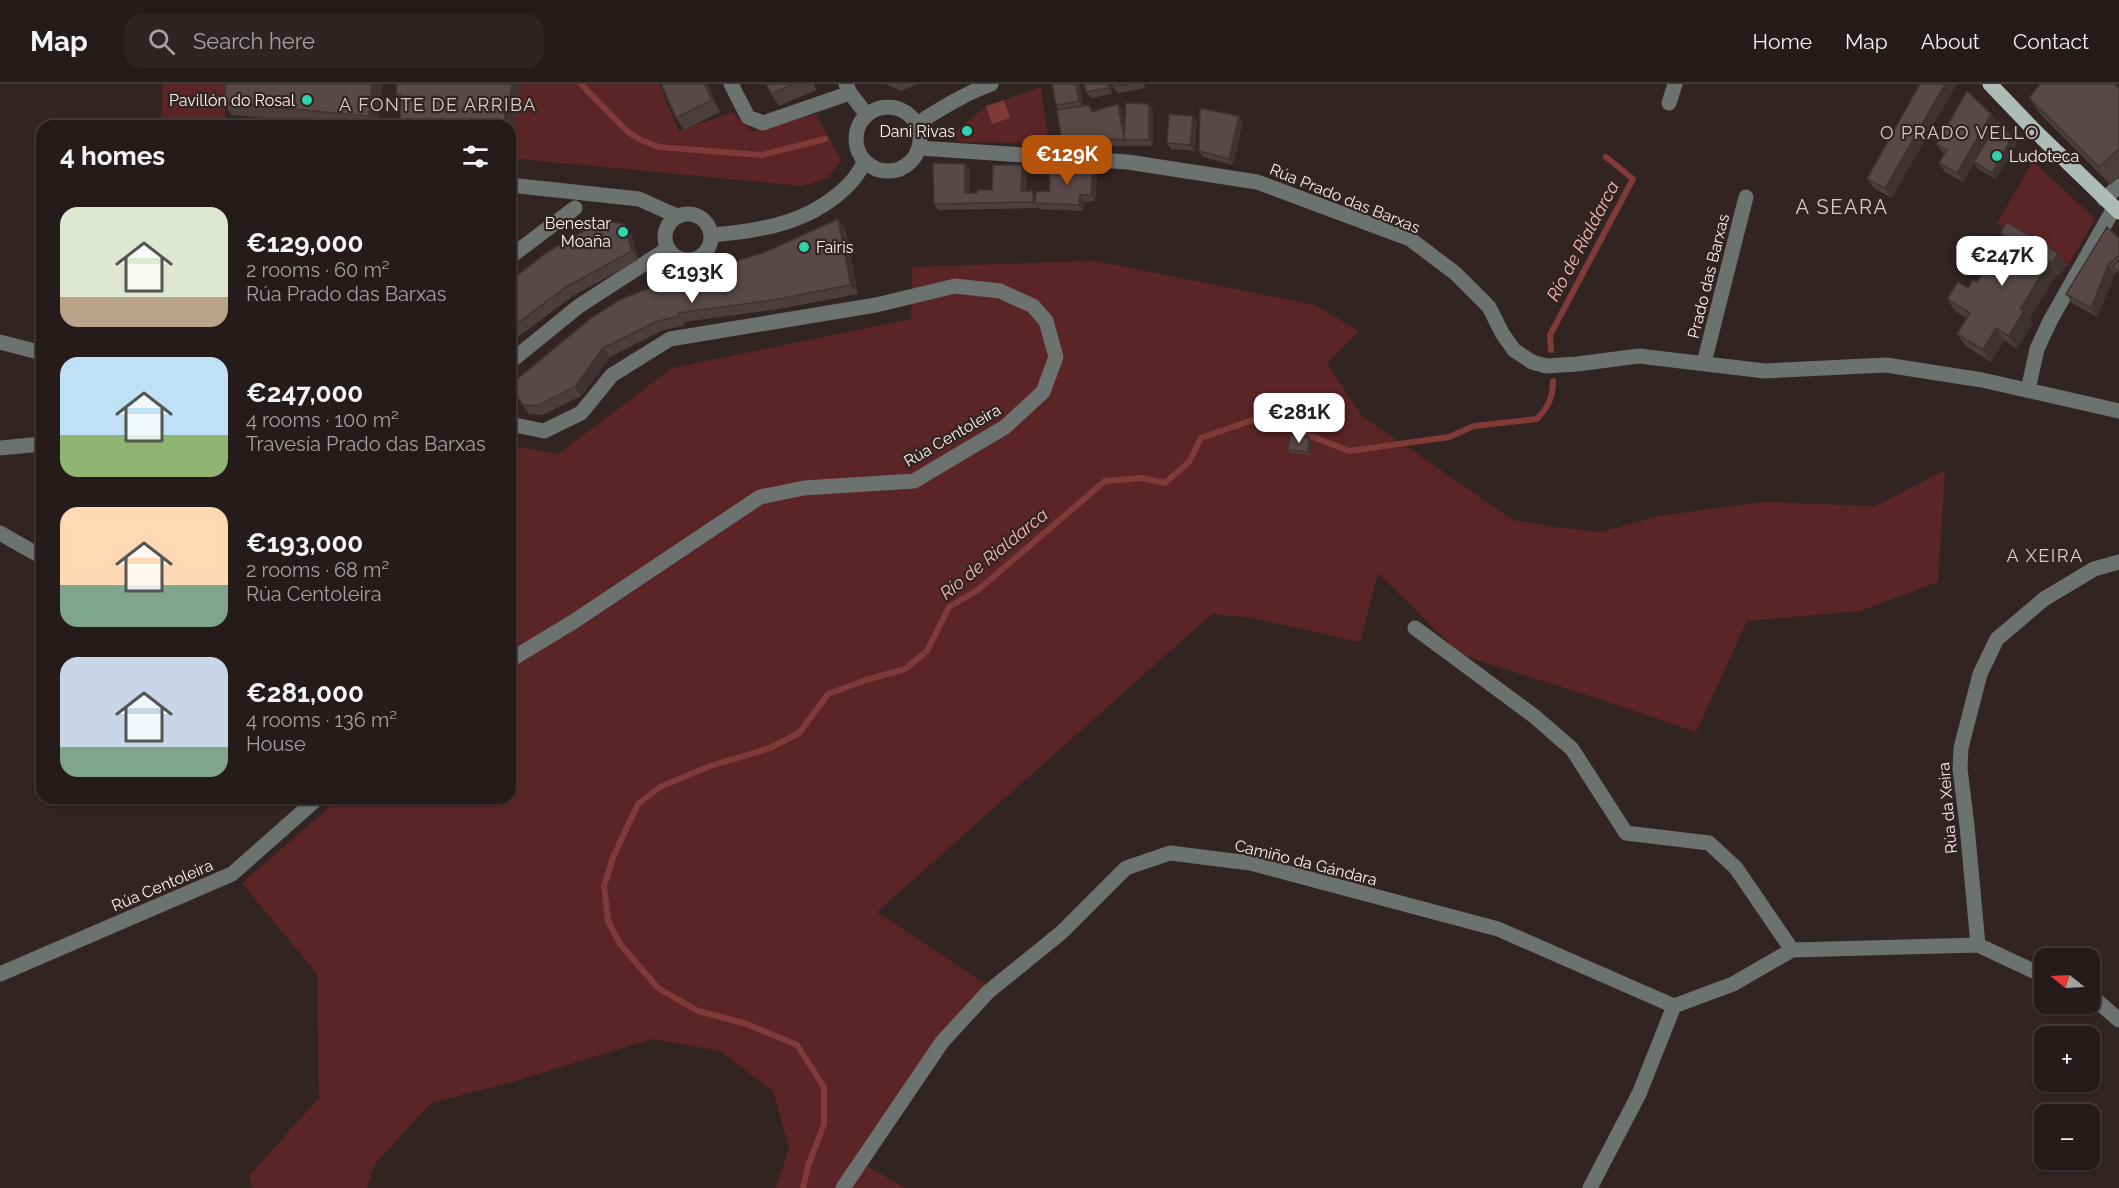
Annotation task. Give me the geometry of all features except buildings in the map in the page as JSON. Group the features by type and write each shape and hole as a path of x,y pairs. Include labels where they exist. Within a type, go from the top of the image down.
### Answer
{"main road":[{"path":"1990,84 2112,206"}],"street":[{"path":"731,84 748,117 763,123 848,88 867,115"},
{"path":"917,124 947,104 991,84"},
{"path":"1669,103 1675,84"},
{"path":"888,107 900,109 910,115 917,124 921,140 919,148 914,158 906,166 896,171 874,168 865,161 856,143 860,123 877,109 888,107"},
{"name":"Rúa Prado das Barxas","path":"919,148 1128,162 1257,182 1410,239 1455,273 1489,307 1502,333 1514,350 1532,362 1546,366 1639,356 1765,370 1887,365 1982,380 2119,411"},
{"path":"711,235 752,232 800,218 825,204 853,181 865,161"},
{"path":"516,186 639,199 677,216"},
{"path":"2028,390 2037,349 2112,206 2119,186"},
{"name":"Prado das Barxas","path":"1704,363 1746,197"},
{"path":"516,252 575,208"},
{"path":"684,214 699,217 709,228 711,235 708,249 698,258 684,261 667,249 665,234 667,227 677,216 684,214"},
{"path":"516,357 579,306 667,249"},
{"name":"Rúa Centoleira","path":"516,425 544,431 581,413 612,375 670,339 876,305 955,286 1000,291 1033,306 1046,321 1056,357 1043,392 1005,427 914,481 804,488 760,497 573,622 516,656"},
{"path":"0,342 36,351"},
{"path":"0,448 36,445"},
{"path":"0,533 36,554"},
{"name":"Rúa da Xeira","path":"1978,945 1960,769 1961,748 1980,674 1997,639 2044,598 2094,569 2119,562"},
{"path":"1415,628 1534,716 1572,749 1626,833 1709,843 1736,868 1792,950"},
{"name":"Rúa Centoleira","path":"0,974 232,874 311,804"},
{"name":"Camiño da Gándara","path":"843,1188 942,1041 988,992 1062,932 1126,868 1170,853 1250,863 1498,929 1674,1006"},
{"path":"1590,1188 1640,1094 1674,1006 1733,984 1792,950 1978,945 2034,971"},
{"path":"2100,1004 2119,1020"}],"shaded area":[{"path":"163,84 225,84 225,120 161,120"},
{"path":"521,84 659,84 679,131 732,112 752,131 816,114 841,160 828,178 802,186 516,159 515,120 519,112"},
{"path":"1041,87 1049,143 960,142 953,134 986,106 992,123 1009,118 1004,100"},
{"path":"1004,100 1010,118 992,124 986,106"},
{"path":"2033,161 2095,219 2068,266 1997,223"},
{"path":"1096,261 1315,305 1359,331 1327,363 1362,416 1513,520 1602,532 1657,516 1764,502 1875,506 1945,470 1938,582 1860,611 1747,621 1696,732 1461,655 1378,573 1360,642 1252,618 1212,614 877,912 987,985 864,1164 905,1188 776,1188 789,1148 773,1091 720,1051 652,1039 516,1081 431,1103 374,1165 367,1188 253,1188 249,1176 319,1098 317,974 242,883 333,804 516,804 516,446 558,454 672,368 911,319 912,267"}],"waterway":[{"path":"581,84 627,131 659,147 761,155 825,139"},
{"name":"Río de Rialdarca","path":"1551,350 1550,335 1633,179 1606,157"},
{"name":"Río de Rialdarca","path":"803,1188 808,1166 824,1124 824,1087 797,1045 747,1024 698,1011 658,988 620,944 608,921 604,886 614,855 638,804 660,787 710,766 770,748 799,733 828,694 905,669 927,651 949,607 978,590 1105,481 1142,478 1165,483 1189,462 1201,438 1250,421 1267,419 1349,451 1449,437 1474,426 1537,419 1549,402 1553,381"}],"place":[{"name":"Pavillón do Rosal","path":"307,100"},
{"name":"Dani Rivas","path":"967,131"},
{"name":"Ludoteca","path":"1997,156"},
{"name":"Benestar Moaña","path":"623,232"},
{"name":"Fairis","path":"804,247"}],"district":[{"name":"A FONTE DE ARRIBA","path":"438,105"},
{"name":"O PRADO VELLO","path":"1960,133"},
{"name":"A SEARA","path":"1842,207"},
{"name":"A XEIRA","path":"2045,556"}]}
